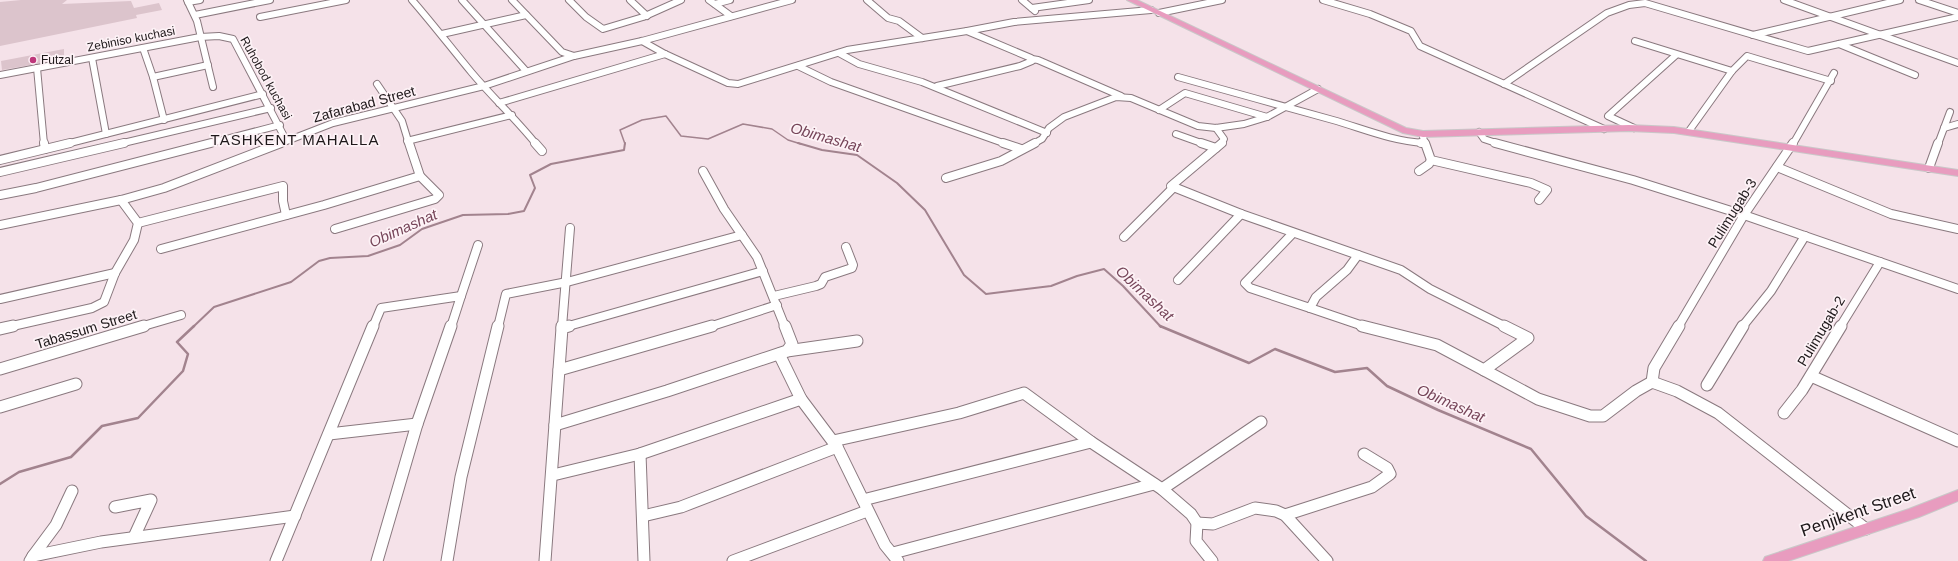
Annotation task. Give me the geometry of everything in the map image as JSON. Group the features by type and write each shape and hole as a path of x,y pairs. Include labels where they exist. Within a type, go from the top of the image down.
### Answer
{"main road":[{"path":"1131,0 1318,90 1423,138 1479,132 1634,128 1689,131 1958,173"},
{"name":"Penjikent Street","path":"1770,561 1866,529 1958,495"}],"street":[{"path":"200,0 187,1 195,15 199,28 213,87"},
{"path":"195,15 270,0"},
{"path":"260,17 346,0"},
{"path":"412,0 484,86 512,115 542,151"},
{"path":"462,0 526,71"},
{"path":"512,0 562,52 574,56"},
{"path":"569,0 600,28 606,28 647,16 681,0"},
{"path":"630,0 647,16"},
{"path":"712,2 730,0"},
{"name":"Zafarabad Street","path":"0,225 121,200 164,188 333,123 484,86 574,56 642,40 792,0"},
{"path":"866,0 888,18 899,21 922,38"},
{"path":"1022,0 1043,20"},
{"path":"1032,8 1089,0"},
{"path":"642,40 665,54 732,84 743,83 839,53 867,46 967,31 1014,22 1155,12 1222,0"},
{"path":"1323,0 1370,14 1411,31 1420,46 1604,129"},
{"path":"1784,0 1957,61"},
{"path":"1751,35 1900,0"},
{"path":"1919,0 1958,13"},
{"path":"712,2 731,16"},
{"path":"1504,84 1607,13 1628,5 1645,3 1803,51 1958,17"},
{"path":"442,34 526,15"},
{"path":"967,31 1121,96 1198,126 1216,128 1244,124 1268,117 1318,90"},
{"name":"Zebiniso kuchasi","path":"0,75 200,37 219,36"},
{"name":"Ruhobod kuchasi","path":"219,36 233,39 280,125 286,140"},
{"path":"1634,41 1732,72 1689,131"},
{"path":"1839,44 1915,75"},
{"path":"143,48 153,77 164,120"},
{"path":"839,53 860,65 904,75 1048,133"},
{"path":"500,103 665,54"},
{"path":"1634,128 1608,116 1676,55"},
{"name":"Pulimugab-3","path":"1652,382 1654,368 1744,215 1792,147 1833,77 1747,56 1732,72"},
{"path":"92,58 106,134"},
{"path":"937,86 1020,66 1028,63 1032,59"},
{"path":"153,77 208,65"},
{"path":"798,66 831,82 1021,149"},
{"path":"37,68 45,149"},
{"path":"1178,77 1284,108 1335,121 1381,136 1406,142 1423,138 1431,160"},
{"path":"335,230 438,197 439,195 420,176 407,141 402,121 377,84"},
{"path":"1159,110 1185,93 1268,117"},
{"path":"0,161 263,94"},
{"path":"946,178 1001,161 1021,149 1033,144 1048,133 1048,128 1064,117 1121,96"},
{"path":"0,172 271,108"},
{"path":"1929,168 1950,112"},
{"path":"407,141 512,115"},
{"path":"1944,128 1958,124"},
{"path":"0,195 36,188 280,125"},
{"path":"1216,128 1224,138 1222,143 1194,168 1171,184 1174,187 1241,214 1401,270 1430,289 1528,338 1484,370"},
{"path":"1479,132 1484,139 1492,142 1633,180 1744,215 1958,289"},
{"path":"1176,134 1216,148"},
{"path":"1419,172 1429,164 1431,160"},
{"path":"1431,160 1531,183 1546,190 1539,200"},
{"path":"1777,167 1891,214 1958,229"},
{"path":"703,170 757,257 792,344 783,352"},
{"path":"161,249 420,176"},
{"path":"138,223 283,186 282,201 286,215"},
{"path":"1124,237 1174,187"},
{"path":"0,329 92,308 104,302 115,273 134,240 138,223 121,200"},
{"path":"1178,280 1241,214"},
{"path":"545,561 570,228"},
{"path":"1293,233 1245,283 1250,288 1362,326 1437,344 1538,399 1590,416 1603,416 1636,391 1652,382 1677,391 1718,413 1866,529"},
{"path":"447,561 461,477 506,294 567,282 742,235"},
{"path":"1707,385 1747,320 1771,291 1805,236"},
{"path":"377,561 417,424 442,355 478,245"},
{"path":"559,370 688,334 821,284 825,277 852,268 853,265 846,247"},
{"path":"1310,308 1316,298 1347,270 1358,255"},
{"name":"Pulimugab-2","path":"1784,413 1811,376 1880,262"},
{"path":"562,328 763,271"},
{"path":"0,299 115,273"},
{"path":"276,561 381,308 461,296"},
{"name":"Tabassum Street","path":"0,369 181,315"},
{"path":"555,425 667,391 783,352 858,341"},
{"path":"783,352 801,399 835,444 885,545 896,557 1158,487 1261,422"},
{"path":"1811,376 1958,440"},
{"path":"0,407 76,384"},
{"path":"643,516 681,507 835,444 959,413 1024,393 1091,442 1158,487 1191,514 1197,523 1196,541 1212,561"},
{"path":"552,476 640,454 801,399"},
{"path":"329,434 417,424"},
{"path":"863,500 1091,442"},
{"path":"640,454 644,561"},
{"path":"1285,515 1372,487 1390,474 1387,468 1364,454"},
{"path":"31,558 63,516 72,491"},
{"path":"115,507 151,500 134,537"},
{"path":"1197,523 1214,524 1255,508 1276,511 1285,515 1327,561"},
{"path":"733,561 868,511"},
{"path":"31,558 101,542 295,516"}],"shaded area":[{"path":"21,0 67,0 62,4 131,1 134,8 159,3 162,10 136,15 137,18 0,46 0,2"},
{"name":"Futzal","path":"64,49 64,59 2,70 1,61"}],"waterway":[{"name":"Obimashat","path":"625,144 620,130 642,120 666,116 681,136 708,139 743,124 772,129 788,140 801,144"},
{"name":"Obimashat","path":"798,143 822,150 857,155 897,183 925,210 964,275 986,294 1051,286 1077,276 1104,269 1123,286 1160,326"},
{"name":"Obimashat","path":"193,327 214,307 291,282 319,261 330,258 368,256 400,245 422,229 463,215 508,214 524,211 535,188 530,175 551,164 624,150 625,144"},
{"name":"Obimashat","path":"0,484 19,472 71,457 102,426 138,418 183,371 188,354 177,342 194,326"},
{"name":"Obimashat","path":"1160,326 1249,363 1275,349 1335,372 1367,368 1387,386 1438,410 1531,449 1586,516 1646,561"}],"place":[{"name":"Futzal","path":"33,60"}],"district":[{"name":"TASHKENT MAHALLA","path":"295,139"}]}
